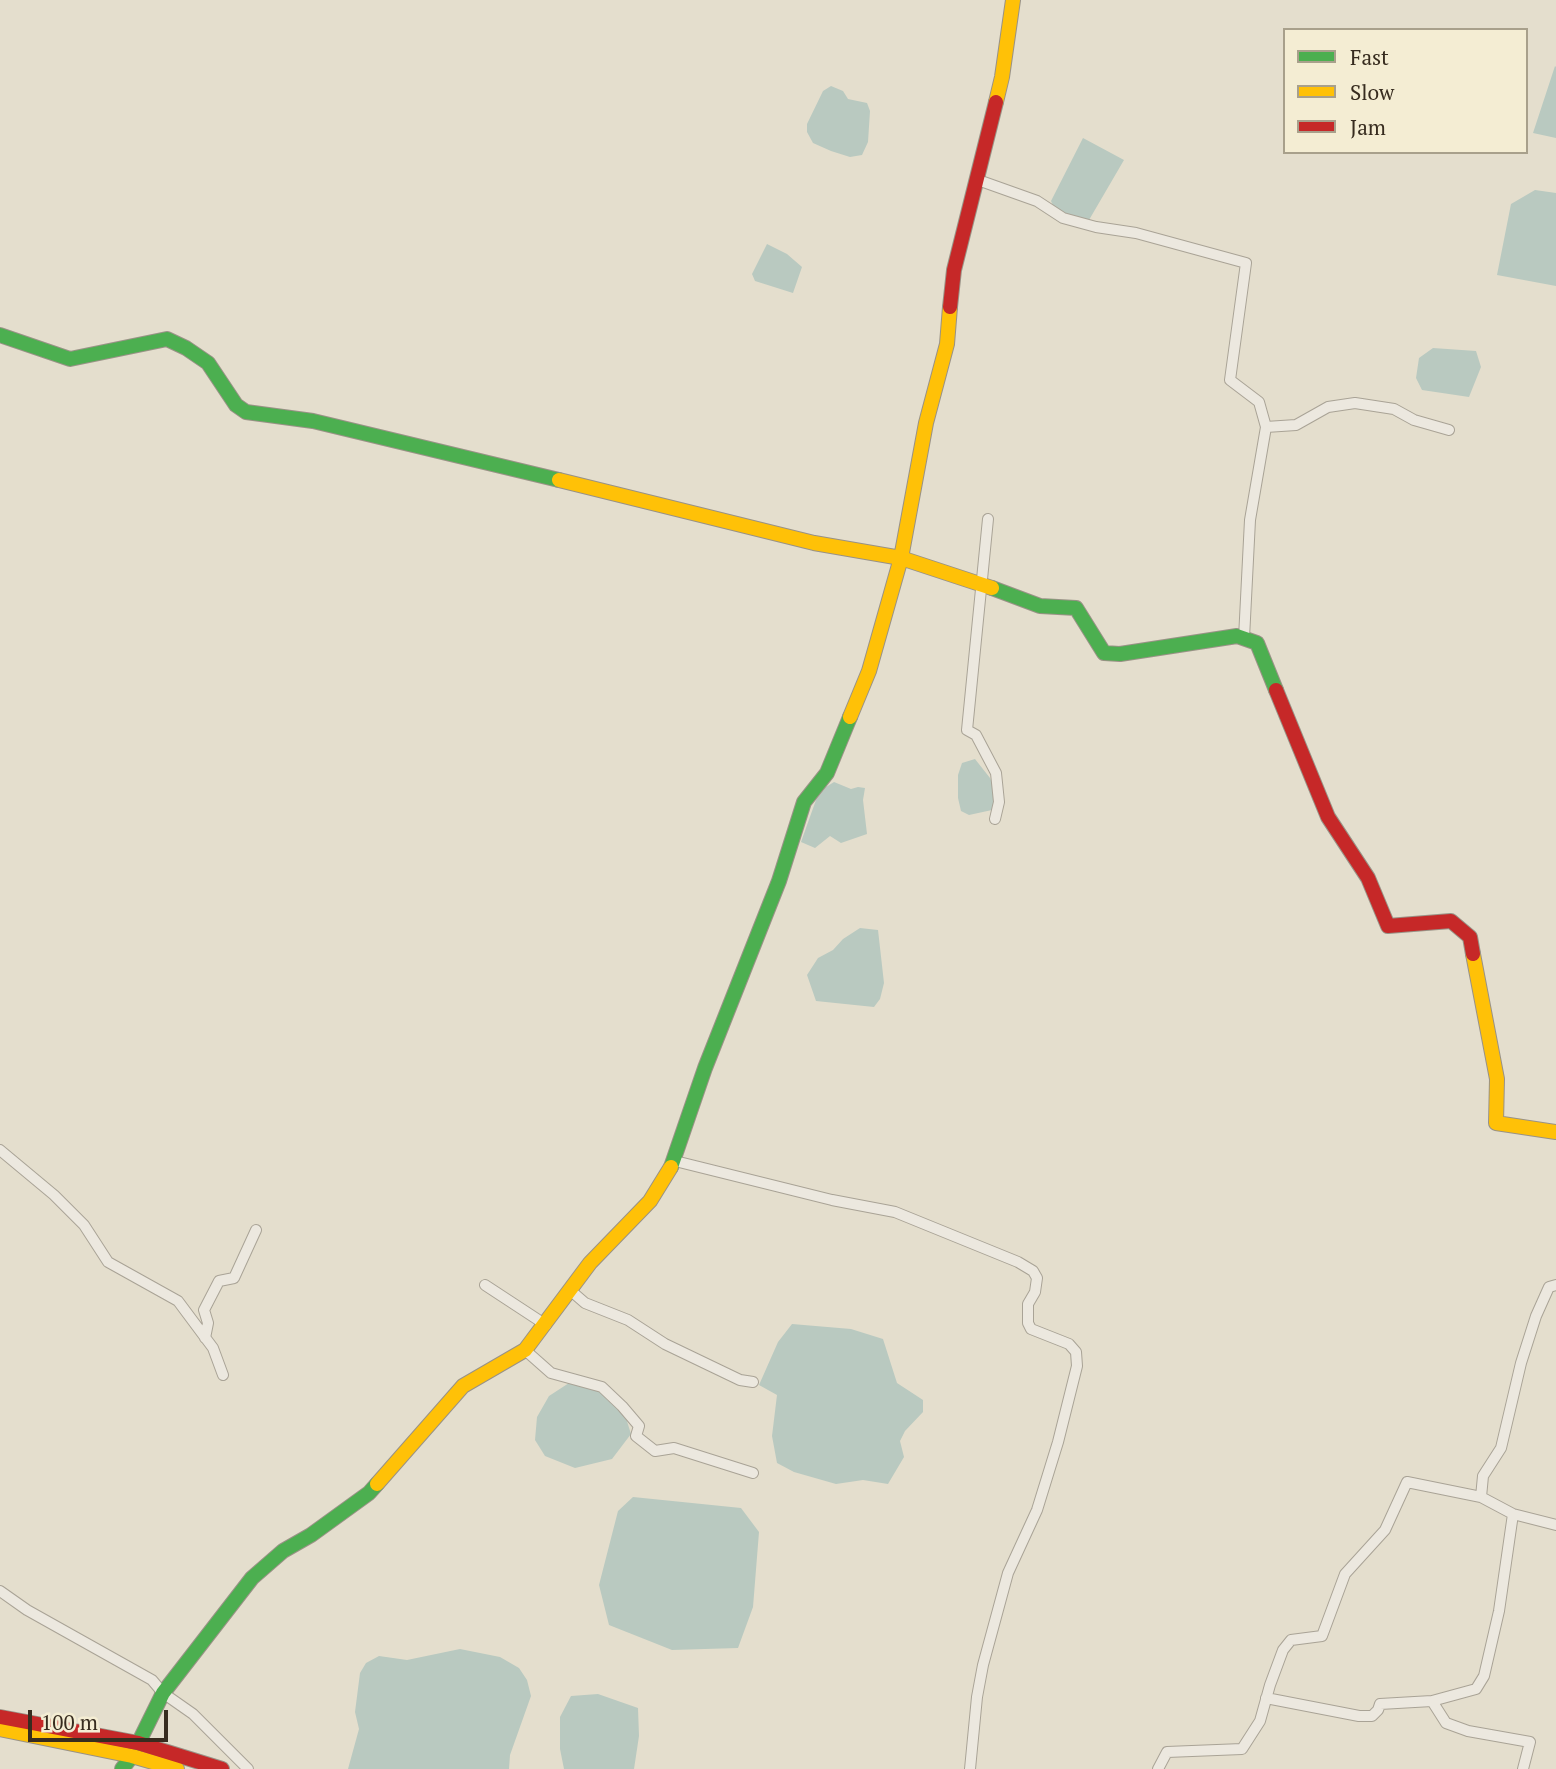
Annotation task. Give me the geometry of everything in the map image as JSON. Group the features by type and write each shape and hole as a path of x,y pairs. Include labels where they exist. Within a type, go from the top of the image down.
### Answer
{"main road":[{"path":"122,1769 135,1750 163,1693 252,1578 289,1547 311,1535 369,1493 463,1386 525,1350 590,1264 650,1201 675,1161 705,1068 779,881 804,802 827,773 869,671 901,558 926,423 947,344 954,270 1002,77 1013,0"},
{"path":"0,335 70,359 167,339 208,363 236,405 246,412 313,421 802,540 901,558 980,583 1019,600 1040,606 1076,608 1104,653 1120,654 1237,636 1257,643 1328,817 1368,878 1388,926 1451,921 1470,937 1497,1079 1496,1124 1556,1132"},
{"path":"0,1717 222,1769"},
{"path":"0,1729 135,1750 177,1769"}],"street":[{"path":"978,180 1037,201 1063,218 1096,227 1136,233 1246,263 1230,380 1259,402 1266,428 1250,520 1244,638"},
{"path":"1266,428 1296,425 1328,407 1355,403 1394,409 1414,421 1449,430"},
{"path":"988,519 967,730 976,735 996,773 999,802 995,819"},
{"path":"0,1150 54,1195 84,1225 108,1262 178,1301 213,1348 223,1375"},
{"path":"675,1161 832,1200 895,1212 1018,1262 1033,1270 1037,1278 1035,1292 1028,1304 1028,1323 1031,1329 1069,1344 1076,1352 1077,1366 1058,1442 1037,1510 1008,1573 983,1665 976,1697 970,1769"},
{"path":"205,1338 208,1323 204,1310 219,1281 234,1278 256,1230"},
{"path":"485,1285 546,1325"},
{"path":"1481,1497 1483,1476 1501,1448 1521,1363 1536,1316 1549,1287 1556,1285"},
{"path":"570,1290 585,1303 628,1320 665,1344 740,1380 753,1382"},
{"path":"525,1350 551,1373 602,1387 639,1426 636,1436 655,1451 674,1448 752,1473"},
{"path":"1158,1769 1167,1752 1242,1749 1260,1721 1283,1650 1291,1640 1322,1636 1345,1574 1385,1530 1407,1482 1481,1497 1513,1514 1556,1525"},
{"path":"1266,1698 1359,1716 1372,1716 1380,1704 1432,1701 1476,1689 1484,1676 1502,1594 1513,1514"},
{"path":"0,1591 27,1610 152,1680 163,1693 193,1714 248,1769"},
{"path":"1432,1701 1446,1723 1468,1731 1530,1742 1523,1769"}],"shaded area":[{"path":"1556,67 1556,138 1533,133"},
{"path":"831,86 843,91 848,99 867,103 870,111 868,142 862,155 850,157 831,151 813,143 807,132 807,124 823,91"},
{"path":"1083,138 1124,160 1089,220 1055,210 1051,201"},
{"path":"1535,190 1556,193 1556,286 1497,275 1511,204"},
{"path":"767,244 787,254 802,267 793,293 755,281 752,274"},
{"path":"1433,348 1476,351 1481,367 1469,397 1422,390 1416,378 1419,358"},
{"path":"975,759 990,778 995,789 994,799 992,810 969,815 961,811 958,775 962,763"},
{"path":"834,782 851,789 865,788 863,800 867,834 841,843 830,836 815,848 801,842 816,800 826,787"},
{"path":"860,928 878,930 884,983 880,999 874,1007 816,1001 807,975 818,958 833,950 843,939"},
{"path":"792,1324 851,1329 883,1339 897,1383 923,1400 923,1412 905,1431 900,1441 904,1457 888,1484 863,1480 836,1484 794,1472 777,1463 772,1436 777,1395 759,1385 778,1342"},
{"path":"569,1383 593,1387 613,1402 626,1418 631,1434 612,1459 575,1468 545,1456 535,1440 537,1417 549,1396"},
{"path":"633,1497 741,1508 759,1532 753,1607 738,1648 672,1650 609,1625 599,1585 618,1511"},
{"path":"460,1649 500,1657 519,1668 527,1680 531,1696 510,1755 509,1769 348,1769 359,1729 355,1712 360,1673 366,1663 379,1656 407,1660"},
{"path":"598,1694 638,1708 639,1736 634,1769 564,1769 560,1749 560,1717 571,1696"}],"traffic: fast":[{"path":"0,335 70,359 167,339 208,363 236,405 246,412 313,421 559,480"},
{"path":"992,588 1040,606 1076,608 1104,653 1120,654 1237,636 1257,643 1276,690"},
{"path":"671,1167 705,1068 779,881 804,802 827,773 850,717"},
{"path":"122,1769 132,1756 163,1693 252,1578 283,1551 311,1535 369,1493 377,1484"}],"traffic: slow":[{"path":"996,102 1013,0"},
{"path":"850,717 869,671 901,558 926,423 947,344 950,307"},
{"path":"559,480 814,543 901,558 992,588"},
{"path":"1473,954 1497,1079 1496,1123 1556,1132"},
{"path":"377,1484 463,1386 525,1350 590,1263 650,1201 671,1167"},
{"path":"0,1729 132,1756 177,1769"}],"traffic: jam":[{"path":"950,307 954,270 996,102"},
{"path":"1276,690 1328,817 1368,878 1388,926 1451,921 1470,937 1473,954"},
{"path":"0,1717 138,1743 222,1769"}]}
